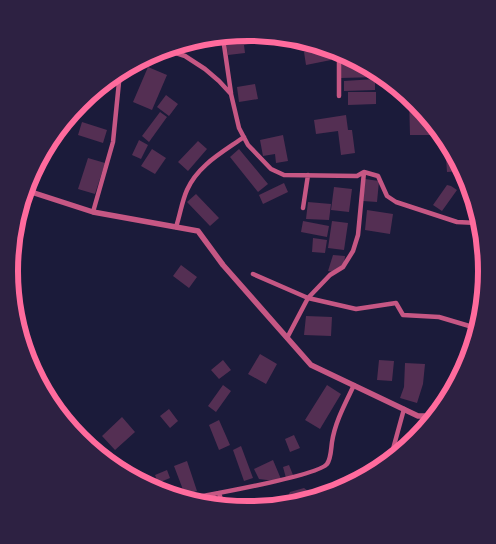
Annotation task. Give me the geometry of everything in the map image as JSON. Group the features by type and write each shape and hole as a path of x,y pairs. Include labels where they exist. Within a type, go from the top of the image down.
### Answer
{"street":[{"path":"223,43 238,128 259,158 271,169 284,175 357,176 364,172 378,176 387,196 396,202 456,222 473,223"},
{"path":"176,53 185,56 205,69 231,94"},
{"path":"339,60 339,96"},
{"path":"93,212 113,142 119,81"},
{"path":"176,227 186,191 194,177 203,167 244,137"},
{"path":"287,338 308,298 330,275 343,267 353,251 358,235 364,172"},
{"path":"303,208 308,175"},
{"path":"32,192 93,212 198,232 223,265 311,365 418,416 428,416"},
{"path":"253,274 308,298 356,309 396,303 403,315 440,316 472,327"},
{"path":"198,497 290,478 320,470 326,466 329,461 333,434 354,385"},
{"path":"392,451 404,409"},
{"path":"219,493 221,501"}],"building":[{"path":"250,41 251,44 244,45 245,53 228,55 226,42"},
{"path":"312,51 330,57 331,60 306,65 304,52"},
{"path":"340,63 350,65 371,77 341,78"},
{"path":"148,67 167,75 152,110 133,102"},
{"path":"374,79 375,90 344,91 344,81"},
{"path":"255,84 258,99 239,102 237,87"},
{"path":"348,92 376,92 376,104 348,105"},
{"path":"166,95 178,104 169,116 157,107"},
{"path":"409,107 433,135 410,135"},
{"path":"160,112 167,117 149,142 142,136"},
{"path":"346,115 348,130 352,130 355,153 341,155 338,131 316,134 314,120"},
{"path":"82,122 107,130 103,143 78,135"},
{"path":"283,135 288,161 276,163 275,154 263,156 260,140"},
{"path":"139,140 148,145 141,159 132,155"},
{"path":"198,141 207,149 188,171 178,162"},
{"path":"152,149 166,158 155,174 141,166"},
{"path":"239,149 268,184 258,192 230,157"},
{"path":"446,153 456,171 447,172"},
{"path":"88,158 105,163 95,194 78,189"},
{"path":"365,179 379,181 377,202 363,201"},
{"path":"284,183 288,192 263,204 259,195"},
{"path":"447,185 457,190 442,211 433,205"},
{"path":"334,187 352,189 349,212 331,210"},
{"path":"196,194 219,218 210,226 187,202"},
{"path":"308,202 331,204 329,220 306,219"},
{"path":"367,210 393,214 390,234 365,230"},
{"path":"303,221 329,226 327,237 301,232"},
{"path":"332,221 348,223 344,250 328,248"},
{"path":"313,238 327,240 325,253 312,252"},
{"path":"333,255 345,256 344,265 334,272 328,271"},
{"path":"181,265 197,277 189,288 173,276"},
{"path":"306,316 332,317 331,336 304,335"},
{"path":"260,354 277,364 266,384 248,374"},
{"path":"223,360 231,370 219,379 211,370"},
{"path":"379,360 394,361 392,381 377,380"},
{"path":"405,363 425,364 423,384 417,403 400,398 404,387"},
{"path":"223,385 231,391 216,412 208,406"},
{"path":"327,385 341,394 320,429 305,420"},
{"path":"169,409 178,421 170,428 160,416"},
{"path":"122,417 135,432 115,450 102,436"},
{"path":"219,420 230,445 219,450 209,425"},
{"path":"294,435 300,448 290,452 285,439"},
{"path":"241,446 253,478 244,481 233,450"},
{"path":"273,460 281,479 275,481 259,479 254,469"},
{"path":"187,461 197,491 185,494 174,466"},
{"path":"289,465 293,475 286,478 283,467"},
{"path":"167,470 170,478 158,483 155,475"},
{"path":"304,488 311,494 286,499 290,492"}]}
